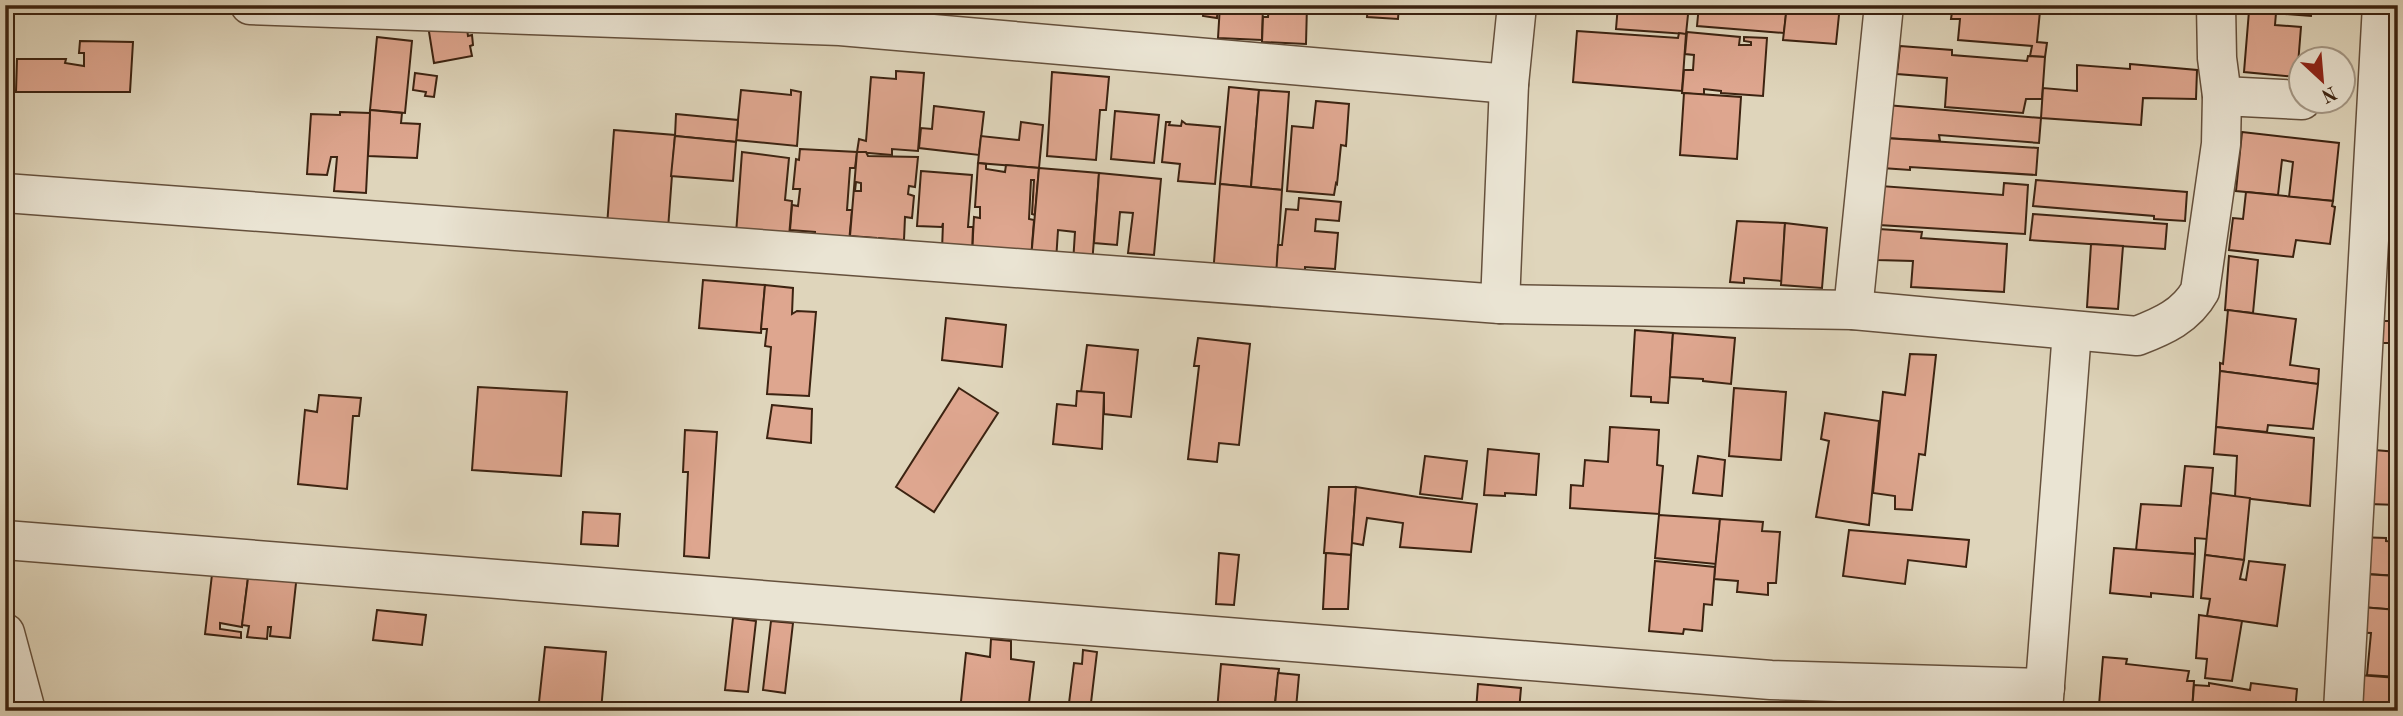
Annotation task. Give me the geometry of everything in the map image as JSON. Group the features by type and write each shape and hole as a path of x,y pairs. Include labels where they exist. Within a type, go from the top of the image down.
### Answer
{"street":[{"path":"250,5 840,26 1509,85"},
{"path":"1500,304 1509,85 1517,5"},
{"path":"1853,310 1884,5"},
{"path":"5,193 1500,304 1853,310 2137,336 2182,314 2200,291 2221,144 2222,96 2217,58 2216,5"},
{"path":"2343,711 2359,102 2382,5"},
{"path":"2222,96 2288,99"},
{"path":"5,540 1768,695 2044,699 2073,331"},
{"path":"5,632 26,711"}],"building":[{"path":"1204,5 1218,5 1217,18 1203,16"},
{"path":"1220,5 1263,5 1262,40 1218,38"},
{"path":"1269,5 1307,5 1306,44 1262,42 1263,17 1268,17"},
{"path":"1368,5 1399,5 1398,19 1367,17"},
{"path":"1483,5 1483,13 1450,12 1450,8 1427,6"},
{"path":"1618,5 1689,5 1686,34 1616,29"},
{"path":"1699,5 1787,5 1784,33 1697,26"},
{"path":"1787,5 1840,5 1836,44 1783,40"},
{"path":"1953,5 2049,5 2049,12 2040,11 2037,42 2047,43 2045,57 2030,56 2032,46 1958,40 1960,19 1951,19"},
{"path":"2249,5 2312,5 2311,16 2249,11"},
{"path":"2249,11 2276,13 2275,25 2301,27 2299,46 2288,46 2288,76 2244,72"},
{"path":"426,13 465,14 468,36 472,35 472,56 434,63"},
{"path":"1577,31 1678,38 1679,33 1686,34 1682,91 1573,82"},
{"path":"1687,32 1740,37 1739,45 1751,45 1751,42 1744,41 1744,37 1767,38 1763,96 1704,89 1704,95 1682,93 1684,70 1693,70 1694,55 1685,54"},
{"path":"377,37 412,41 405,113 370,110"},
{"path":"80,41 133,42 130,92 16,92 17,59 66,59 65,63 84,66 84,53 79,53"},
{"path":"1900,46 1952,50 1952,55 2027,61 2028,56 2045,57 2042,99 2026,99 2023,113 1945,107 1947,78 1897,74"},
{"path":"2130,64 2197,70 2196,99 2143,98 2141,125 2041,118 2043,88 2077,91 2077,65 2130,69"},
{"path":"896,71 924,73 918,151 892,149 892,155 857,152 859,139 866,141 871,77 896,79"},
{"path":"1052,72 1109,77 1106,110 1100,110 1096,160 1047,156"},
{"path":"415,73 437,76 434,97 425,96 426,92 413,90"},
{"path":"1229,87 1259,90 1251,187 1220,184"},
{"path":"741,90 791,95 791,90 801,92 797,146 736,140"},
{"path":"1259,90 1289,92 1282,190 1251,187"},
{"path":"1684,93 1741,97 1737,159 1680,155"},
{"path":"1316,101 1349,104 1346,146 1341,145 1334,195 1287,191 1292,126 1313,128"},
{"path":"1886,105 2041,118 2039,143 1939,135 1940,141 1884,138"},
{"path":"934,106 984,112 979,155 919,148 921,128 932,129"},
{"path":"370,110 402,113 401,123 420,124 417,158 368,156"},
{"path":"1115,111 1159,115 1154,163 1111,159"},
{"path":"340,112 370,113 366,193 334,191 337,157 331,157 327,175 307,174 311,114 340,115"},
{"path":"676,114 738,120 736,142 675,136"},
{"path":"1182,121 1186,124 1220,127 1215,184 1178,181 1180,164 1162,162 1166,122 1170,122 1169,125 1181,126"},
{"path":"1021,122 1043,125 1039,168 978,163 981,136 1019,140"},
{"path":"614,130 675,135 668,229 607,226"},
{"path":"2242,132 2339,143 2333,201 2289,197 2293,162 2282,160 2278,195 2236,191"},
{"path":"675,136 736,142 733,181 671,176"},
{"path":"1884,138 2038,148 2036,175 1910,167 1910,170 1882,168"},
{"path":"800,149 857,152 855,168 850,168 847,210 852,210 849,242 815,239 815,232 790,230 792,205 798,206 800,189 793,189 796,159 799,160"},
{"path":"742,152 789,158 785,200 792,201 789,237 736,234"},
{"path":"857,152 866,152 868,156 918,157 915,187 909,186 908,194 914,196 912,218 905,217 904,240 879,238 878,245 875,244 876,238 850,236","holes":["856,182 861,183 861,191 855,191"]},
{"path":"978,163 986,164 986,169 1005,172 1006,165 1039,168 1035,215 1032,214 1034,180 1031,180 1029,219 1034,220 1031,259 972,252 974,217 980,218 980,207 975,207"},
{"path":"1039,168 1099,173 1092,265 1073,263 1075,232 1058,230 1056,261 1031,259"},
{"path":"921,171 972,175 968,227 973,227 972,252 942,250 943,223 942,227 917,226"},
{"path":"1099,173 1161,179 1154,255 1128,253 1133,213 1120,212 1117,245 1094,243"},
{"path":"2036,180 2187,192 2185,221 2033,206"},
{"path":"2004,183 2028,185 2025,234 1879,225 1881,186 2003,195"},
{"path":"1220,184 1282,190 1276,281 1213,275"},
{"path":"2246,192 2333,201 2332,206 2335,207 2330,244 2296,240 2293,257 2229,250 2233,218 2243,219"},
{"path":"2397,195 2398,219 2394,219"},
{"path":"1299,198 1341,202 1339,221 1316,219 1315,231 1338,233 1335,269 1305,267 1305,279 1276,276 1278,245 1282,245 1286,209 1298,210"},
{"path":"2033,214 2167,224 2165,249 2030,240"},
{"path":"1737,221 1785,223 1782,281 1744,278 1744,283 1730,282"},
{"path":"1785,223 1827,228 1822,288 1781,285"},
{"path":"1879,229 1922,232 1921,238 2007,244 2004,292 1911,287 1913,261 1877,260"},
{"path":"2091,244 2123,246 2118,309 2087,307"},
{"path":"2229,256 2258,260 2253,313 2225,310"},
{"path":"703,280 765,285 761,333 699,328"},
{"path":"765,285 793,288 792,314 797,311 816,312 809,396 767,394 771,347 765,346 767,329 761,329"},
{"path":"2228,310 2296,319 2290,365 2319,369 2318,384 2220,371"},
{"path":"946,318 1006,325 1002,367 942,360"},
{"path":"2371,321 2398,321 2398,343 2371,343"},
{"path":"1635,330 1673,333 1668,403 1651,402 1651,397 1631,396"},
{"path":"1673,333 1735,338 1731,384 1670,377"},
{"path":"1198,338 1250,344 1239,445 1219,443 1217,462 1188,459 1199,366 1194,366"},
{"path":"1087,345 1138,350 1131,417 1104,414 1104,393 1081,392"},
{"path":"1910,354 1936,355 1925,455 1919,454 1912,510 1895,509 1895,496 1873,493 1883,392 1905,395"},
{"path":"2220,371 2318,384 2313,429 2268,425 2267,432 2216,427"},
{"path":"478,387 567,392 561,476 472,470"},
{"path":"959,388 998,413 934,512 896,487"},
{"path":"1734,388 1786,392 1781,460 1729,456"},
{"path":"1077,391 1104,393 1102,449 1053,444 1057,404 1076,406"},
{"path":"319,395 361,398 359,416 353,416 347,489 298,484 305,410 317,412"},
{"path":"772,405 812,409 811,443 767,438"},
{"path":"1825,413 1879,421 1869,525 1816,517 1829,441 1821,439"},
{"path":"1610,427 1659,430 1657,465 1663,466 1659,514 1570,508 1571,485 1583,486 1585,460 1608,462"},
{"path":"2216,427 2314,438 2310,506 2235,497 2237,456 2214,454"},
{"path":"685,430 717,432 709,558 684,556 688,472 683,472"},
{"path":"1488,449 1539,454 1536,495 1484,495"},
{"path":"2374,450 2398,452 2398,505 2369,504"},
{"path":"1425,456 1467,461 1462,499 1420,494"},
{"path":"1698,456 1725,460 1722,496 1693,493"},
{"path":"2185,466 2213,468 2207,539 2195,538 2195,554 2136,550 2141,504 2181,506"},
{"path":"1329,487 1356,487 1351,555 1324,553"},
{"path":"1356,487 1477,504 1471,552 1400,547 1403,523 1367,518 1363,545 1352,543"},
{"path":"2211,493 2250,498 2244,560 2205,555"},
{"path":"583,512 620,514 618,546 581,544"},
{"path":"1659,515 1720,519 1716,564 1655,558"},
{"path":"1720,519 1763,522 1762,531 1780,532 1776,583 1768,583 1768,595 1737,592 1738,581 1714,579"},
{"path":"1849,530 1969,540 1966,567 1908,560 1905,584 1843,576"},
{"path":"2356,537 2386,538 2386,541 2398,542 2398,576 2353,573"},
{"path":"2114,548 2195,554 2193,597 2110,593"},
{"path":"1219,553 1239,555 1234,605 1216,604"},
{"path":"1326,553 1351,555 1348,609 1323,609"},
{"path":"2205,555 2244,560 2240,579 2246,580 2249,561 2285,565 2277,626 2207,616 2210,599 2201,598"},
{"path":"1655,561 1715,567 1712,605 1704,604 1702,631 1684,629 1683,634 1649,631"},
{"path":"213,566 249,570 242,627 220,623 220,629 241,632 241,638 205,634"},
{"path":"249,570 297,574 290,638 270,636 271,627 268,627 267,639 247,637 249,626 242,625"},
{"path":"2362,574 2398,576 2398,610 2348,606"},
{"path":"2348,606 2398,610 2398,677 2367,675 2371,633 2347,632"},
{"path":"377,610 426,615 422,645 373,640"},
{"path":"2199,615 2242,621 2232,681 2205,678 2207,659 2196,658"},
{"path":"733,618 756,621 748,692 725,690"},
{"path":"771,621 793,623 785,693 763,690"},
{"path":"991,639 1011,641 1011,659 1034,662 1028,711 960,711 966,653 990,657"},
{"path":"545,647 606,652 601,711 538,711"},
{"path":"1083,650 1097,652 1090,711 1068,711 1074,663 1082,664"},
{"path":"2103,657 2127,659 2126,664 2189,671 2187,681 2194,681 2192,711 2099,705"},
{"path":"1221,664 1279,669 1274,711 1217,711"},
{"path":"1278,673 1299,675 1296,708 1275,705"},
{"path":"2345,674 2398,678 2398,711 2362,711"},
{"path":"2209,683 2250,690 2251,683 2297,689 2295,711 2192,711 2194,685 2209,686"},
{"path":"1478,684 1521,688 1519,711 1476,711"},
{"path":"2067,703 2111,706 2110,711 2067,711"},
{"path":"1687,704 1706,706 1705,711 1686,711"},
{"path":"116,705 162,706 191,711 116,711"},
{"path":"380,705 416,709 431,711 379,711"}]}
